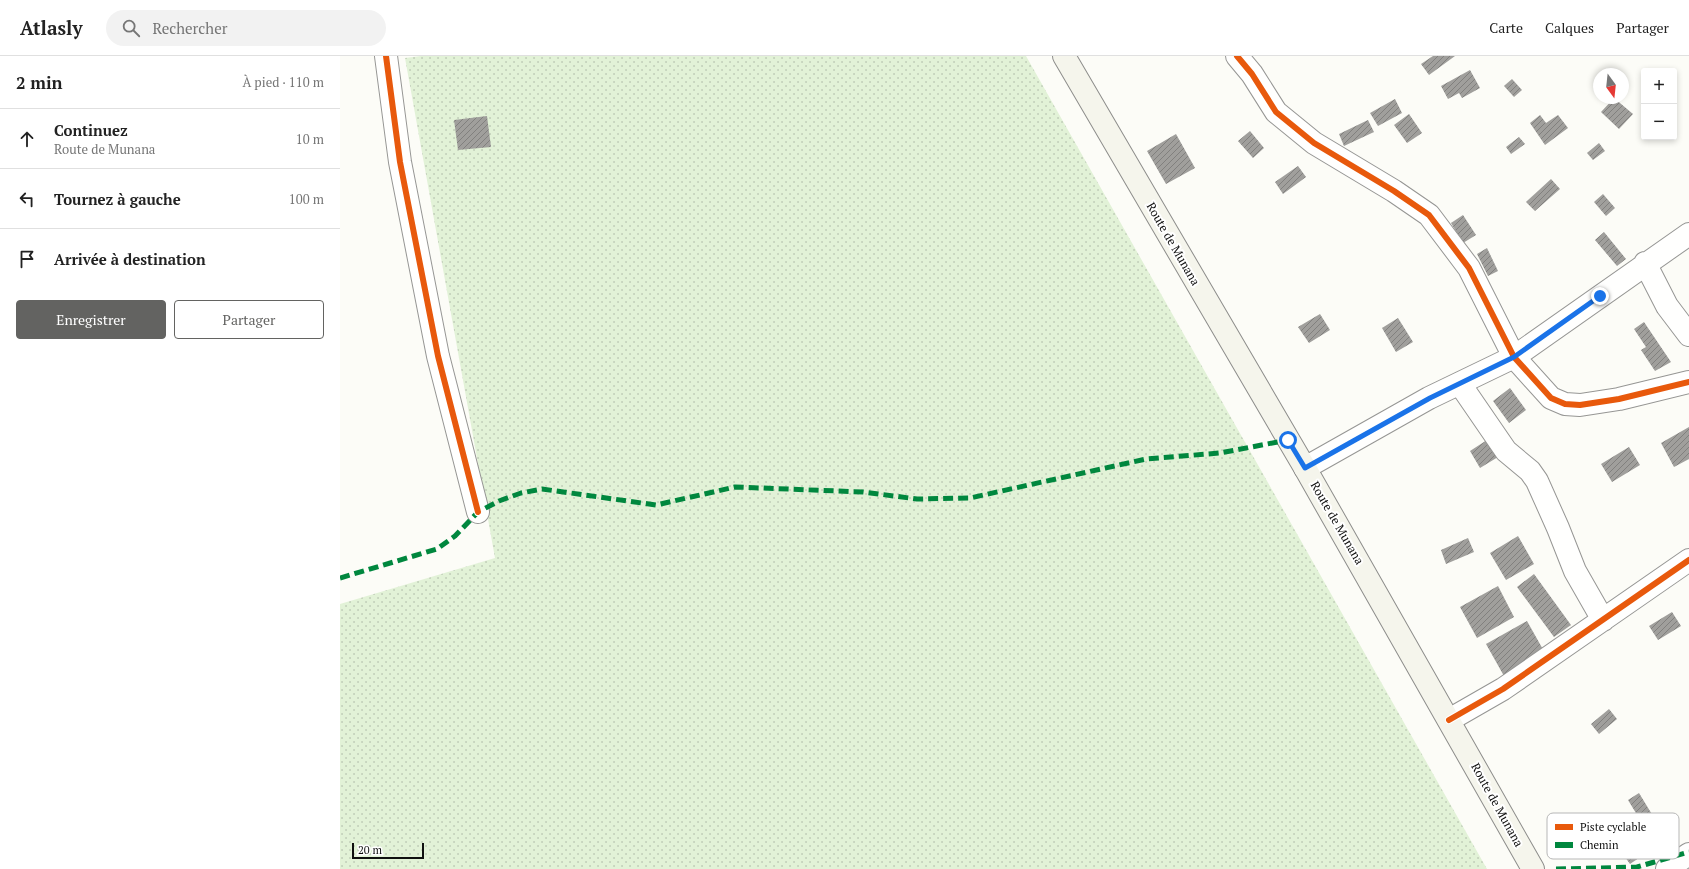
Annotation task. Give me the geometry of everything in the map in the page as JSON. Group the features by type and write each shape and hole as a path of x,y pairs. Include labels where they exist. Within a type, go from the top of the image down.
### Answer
{"main road":[{"name":"Route de Munana","path":"1064,56 1305,468 1532,869"}],"street":[{"path":"386,56 400,162 436,348 478,512"},
{"path":"1237,56 1252,74 1276,112 1314,143 1394,191 1429,215 1468,268 1514,357 1551,398 1565,404 1580,405 1619,399 1689,382"},
{"path":"1305,468 1430,398 1514,357 1689,234"},
{"path":"1646,263 1667,306 1689,335"},
{"path":"1460,384 1506,451 1530,471 1537,481 1575,571 1602,620"},
{"path":"1449,720 1503,689 1689,560"},
{"path":"1667,869 1689,854"}],"green space":[{"path":"421,56 1026,56 1487,869 340,869 340,604 495,558 405,58"}],"building":[{"path":"1433,56 1455,56 1429,75 1421,64"},
{"path":"1470,70 1480,88 1462,98 1459,93 1448,99 1441,86"},
{"path":"1512,79 1522,90 1514,97 1504,86"},
{"path":"1395,99 1402,113 1378,126 1370,113"},
{"path":"1608,104 1621,104 1633,114 1619,129 1601,112"},
{"path":"1409,114 1422,133 1407,143 1394,125"},
{"path":"1540,115 1546,123 1558,115 1568,128 1545,145 1530,123"},
{"path":"487,116 491,147 458,150 454,120"},
{"path":"1368,120 1374,132 1344,146 1339,134"},
{"path":"1250,131 1264,148 1253,158 1238,141"},
{"path":"1176,134 1195,168 1166,184 1147,151"},
{"path":"1519,137 1525,144 1511,154 1506,147"},
{"path":"1599,143 1605,151 1593,160 1587,153"},
{"path":"1298,166 1306,177 1283,194 1275,182"},
{"path":"1551,179 1560,189 1535,211 1526,202"},
{"path":"1603,194 1615,208 1606,216 1594,202"},
{"path":"1463,215 1476,235 1463,243 1451,223"},
{"path":"1604,232 1626,259 1617,266 1595,240"},
{"path":"1487,248 1498,271 1488,276 1477,254"},
{"path":"1320,314 1330,330 1309,343 1298,327"},
{"path":"1398,318 1413,342 1396,352 1382,328"},
{"path":"1644,322 1671,362 1655,371 1641,350 1646,347 1634,329"},
{"path":"1510,388 1526,410 1509,423 1493,401"},
{"path":"1689,427 1689,459 1674,467 1661,443"},
{"path":"1487,440 1498,457 1480,468 1470,451"},
{"path":"1629,447 1640,465 1612,482 1601,464"},
{"path":"1518,536 1534,564 1506,580 1490,553"},
{"path":"1468,538 1474,552 1446,564 1441,550"},
{"path":"1534,574 1571,625 1554,637 1517,587"},
{"path":"1498,586 1514,617 1477,638 1460,607"},
{"path":"1672,612 1681,626 1658,640 1649,626"},
{"path":"1527,621 1545,653 1504,676 1486,644"},
{"path":"1609,709 1617,719 1599,734 1591,724"},
{"path":"1639,793 1651,813 1636,813 1628,800"},
{"path":"1626,859 1637,859 1630,864"}],"marked path":[{"path":"340,578 437,549 455,536 478,512 499,501 521,493 542,489 656,505 735,487 863,492 917,499 970,498 1146,459 1220,453 1288,440"},
{"path":"1679,855 1689,852"},
{"path":"1556,869 1637,867 1665,859"}],"cycle path":[{"path":"386,56 400,162 438,356 478,512"},
{"path":"1237,56 1252,74 1276,112 1314,143 1394,191 1429,215 1469,268 1514,357 1551,398 1565,404 1580,405 1619,399 1689,382"},
{"path":"1449,720 1503,689 1689,560"}],"route":[{"path":"1288,440 1305,468 1430,398 1514,357 1600,296"}]}
